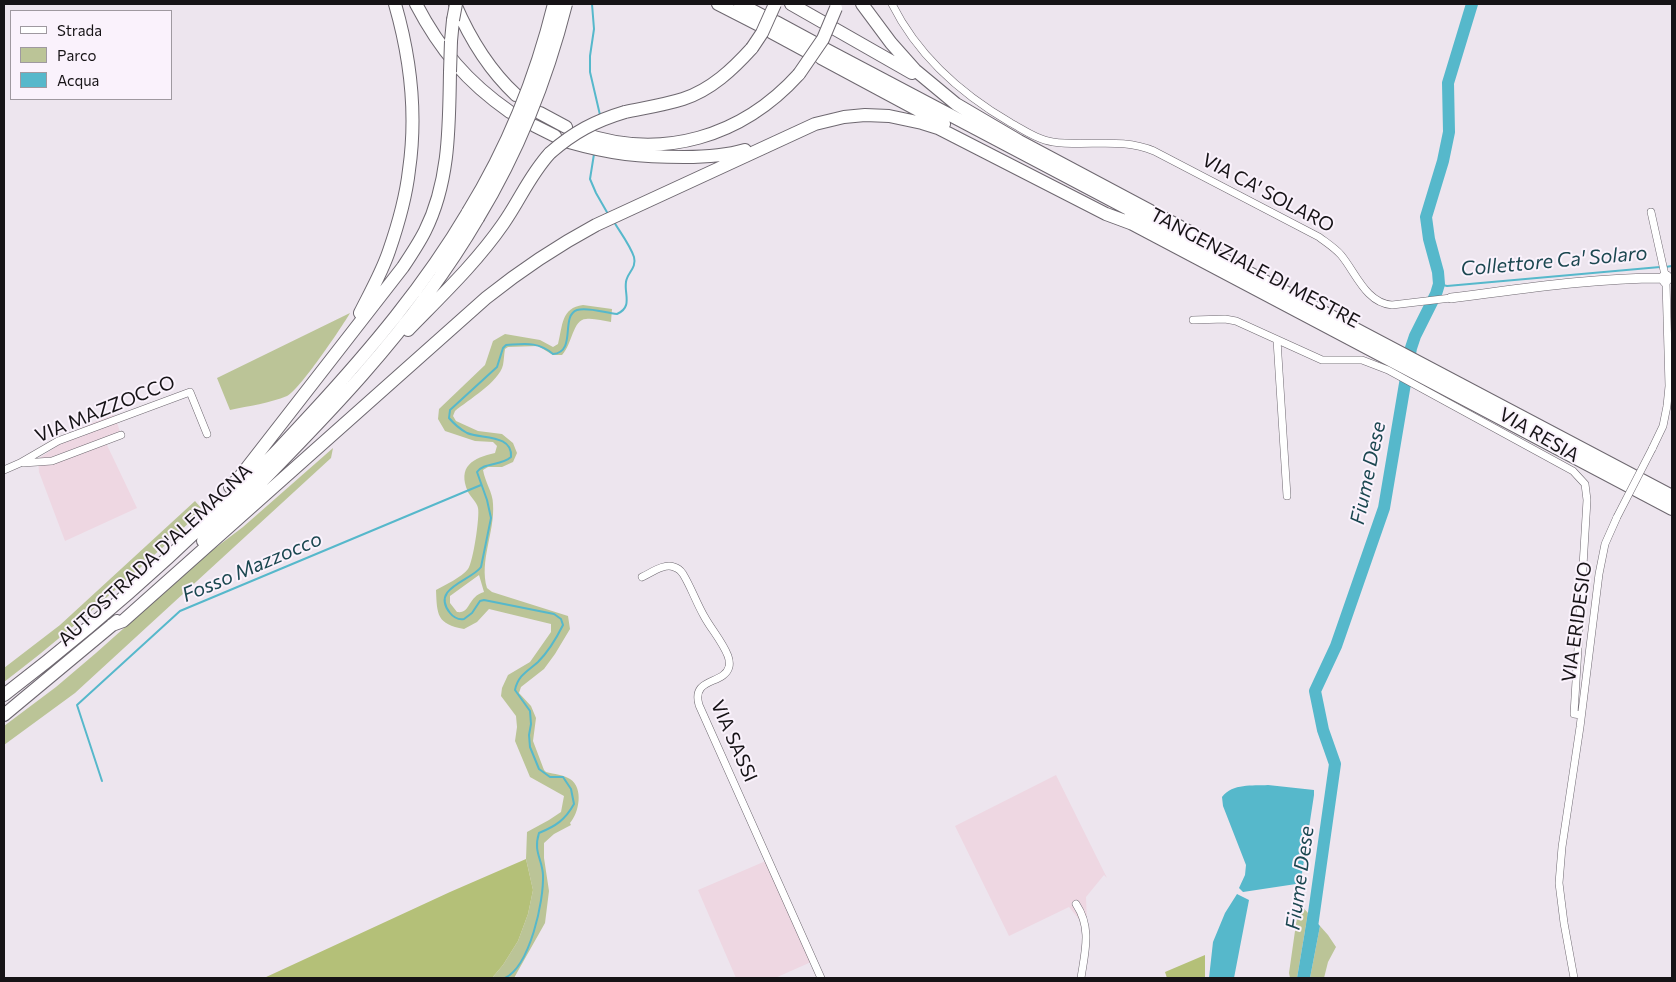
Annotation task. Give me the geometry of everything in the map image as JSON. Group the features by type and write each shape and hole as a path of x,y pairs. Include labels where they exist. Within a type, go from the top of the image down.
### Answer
{"highway":[{"path":"342,345 372,289 388,252 399,217 409,170 412,138 410,75 405,44 395,4"},
{"path":"416,4 432,34 457,66 479,88 510,112"},
{"path":"132,591 142,577 239,478 403,267 426,230 438,196 446,160 451,41 456,4"},
{"path":"456,4 470,36 486,63 516,95"},
{"path":"280,455 402,309 473,215 513,126 535,70 554,4"},
{"path":"365,371 421,302 473,215 511,158 530,115 554,49 566,4"},
{"path":"718,4 761,21 740,4"},
{"path":"280,455 365,371 383,356 480,254 504,223 527,183 550,153 582,129 603,119 625,112 684,99 709,86 732,70 752,48 762,33 775,4"},
{"path":"791,4 929,83"},
{"path":"862,4 891,43 915,70 956,104 987,123 1172,221 1340,316 1347,325"},
{"path":"606,146 666,144 690,140 712,134 738,123 779,94 799,74 823,38 836,6"},
{"path":"773,27 810,47"},
{"name":"TANGENZIALE DI MESTRE","path":"1392,361 1347,325 823,54 1133,224 1392,361 1672,509"},
{"path":"540,113 566,127"},
{"path":"569,142 586,139 630,156 721,156 783,138 815,124 853,116 889,116 938,128 1106,214 1133,224"},
{"path":"535,126 555,136"},
{"path":"112,625 123,621 486,298 518,272 596,225 783,138"},
{"name":"TANGENZIALE DI MESTRE","path":"1428,380 1672,496"},
{"name":"AUTOSTRADA D'ALEMAGNA","path":"4,695 57,655 132,591 280,455"},
{"name":"AUTOSTRADA D'ALEMAGNA","path":"4,715 112,625 194,549 280,455"}],"street":[{"name":"VIA CA' SOLARO","path":"892,4 908,32 938,69 980,102 1024,130 1051,142 1121,142 1146,148 1327,242 1340,254 1370,295 1383,304 1392,305 1574,282 1665,274"},
{"name":"VIA ERIDESIO","path":"1574,978 1559,883 1562,847 1599,574 1605,544 1663,426 1667,406 1669,386 1665,274 1651,212"},
{"path":"1194,320 1225,319 1236,321 1322,360 1392,361"},
{"path":"1277,340 1287,496"},
{"name":"VIA RESIA","path":"1428,380 1573,471 1584,484 1587,500 1574,714 1581,715"},
{"name":"VIA MAZZOCCO","path":"4,470 20,464 58,441 190,392 207,434"},
{"name":"VIA MAZZOCCO","path":"20,464 52,461 121,436"},
{"name":"VIA SASSI","path":"642,577 668,566 673,566 681,571 705,618 727,653 728,669 724,674 700,689 698,696 699,706 821,978"},
{"path":"1076,904 1083,915 1086,931 1081,978"}],"shaded area":[{"path":"112,414 115,416 121,435 106,443 137,508 65,541 39,472 38,459 75,434 68,434"},
{"path":"1056,775 1107,878 1104,875 1086,897 1087,924 1082,923 1069,907 1009,936 955,826"},
{"path":"768,860 811,962 775,978 736,978 698,890"}],"green space":[{"path":"583,305 612,309 611,322 592,319 582,320 575,328 562,355 553,355 538,346 508,347 505,349 503,365 496,378 455,411 453,416 456,421 478,431 502,434 513,443 517,453 513,462 502,467 488,467 483,470 493,504 492,525 485,567 487,588 492,592 568,616 570,629 544,669 521,687 519,693 531,706 536,718 533,741 544,770 568,778 574,783 579,794 578,807 570,823 571,825 554,834 544,843 544,858 549,891 545,923 514,978 492,978 503,965 518,941 528,914 533,890 526,859 527,832 561,812 564,796 530,777 515,741 516,716 501,696 502,688 508,675 530,662 551,632 551,624 489,609 477,622 464,629 448,624 440,617 436,590 458,578 468,569 476,539 478,508 465,483 464,476 466,470 474,461 495,453 497,446 493,442 475,441 445,431 438,419 439,409 485,365 493,341 505,334 540,340 553,347 558,344 564,318 576,307","holes":["479,575 484,592 479,594 461,612 457,612 450,603 450,596"]},
{"path":"350,313 320,358 293,392 274,401 230,410 217,378"},
{"path":"333,448 331,458 75,693 4,745 4,726 56,687 206,555 243,527"},
{"path":"195,501 201,508 180,532 74,626 4,682 4,668 60,625"},
{"path":"526,859 533,890 528,914 518,941 503,965 492,978 264,978 450,892"},
{"path":"1299,903 1308,913 1297,978 1290,978 1289,973"},
{"path":"1320,926 1336,947 1328,962 1324,978 1310,978"},
{"path":"1205,955 1205,978 1167,978 1165,972"}],"water":[{"path":"1268,785 1314,790 1301,880 1296,884 1243,892 1239,888 1245,875 1246,865 1223,806 1222,797 1237,787"},
{"path":"1237,894 1249,900 1234,978 1209,978 1213,942 1225,913"},
{"path":"1308,913 1320,926 1310,978 1297,978"}],"waterway":[{"path":"592,4 594,29 590,72 600,115"},
{"name":"Fiume Dese","path":"1311,934 1335,764 1323,730 1315,691 1336,646 1384,508 1411,348 1439,284 1426,217 1443,161 1449,132 1448,83 1472,4"},
{"path":"594,154 590,179 608,214"},
{"path":"505,978 514,971 522,960 534,932 538,916 543,886 543,875 537,850 539,833 560,822 574,804 571,789 563,777 550,777 539,769 530,747 530,711 515,690 518,681 545,654 563,625 561,619 554,614 484,600 480,601 472,613 464,619 460,619 452,615 445,604 445,597 448,591 481,567 491,518 477,472 484,467 502,462 511,457 507,444 502,441 473,435 460,428 449,418 450,410 497,367 503,348 506,345 531,344 542,347 553,354 560,352 567,341 569,319 577,310 617,314 625,308 627,300 626,282 635,261 630,248 614,222"},
{"name":"Collettore Ca' Solaro","path":"1665,267 1672,266"},
{"name":"Collettore Ca' Solaro","path":"1439,284 1447,286 1660,267"},
{"name":"Fosso Mazzocco","path":"102,781 77,705 180,611 481,485"}]}
